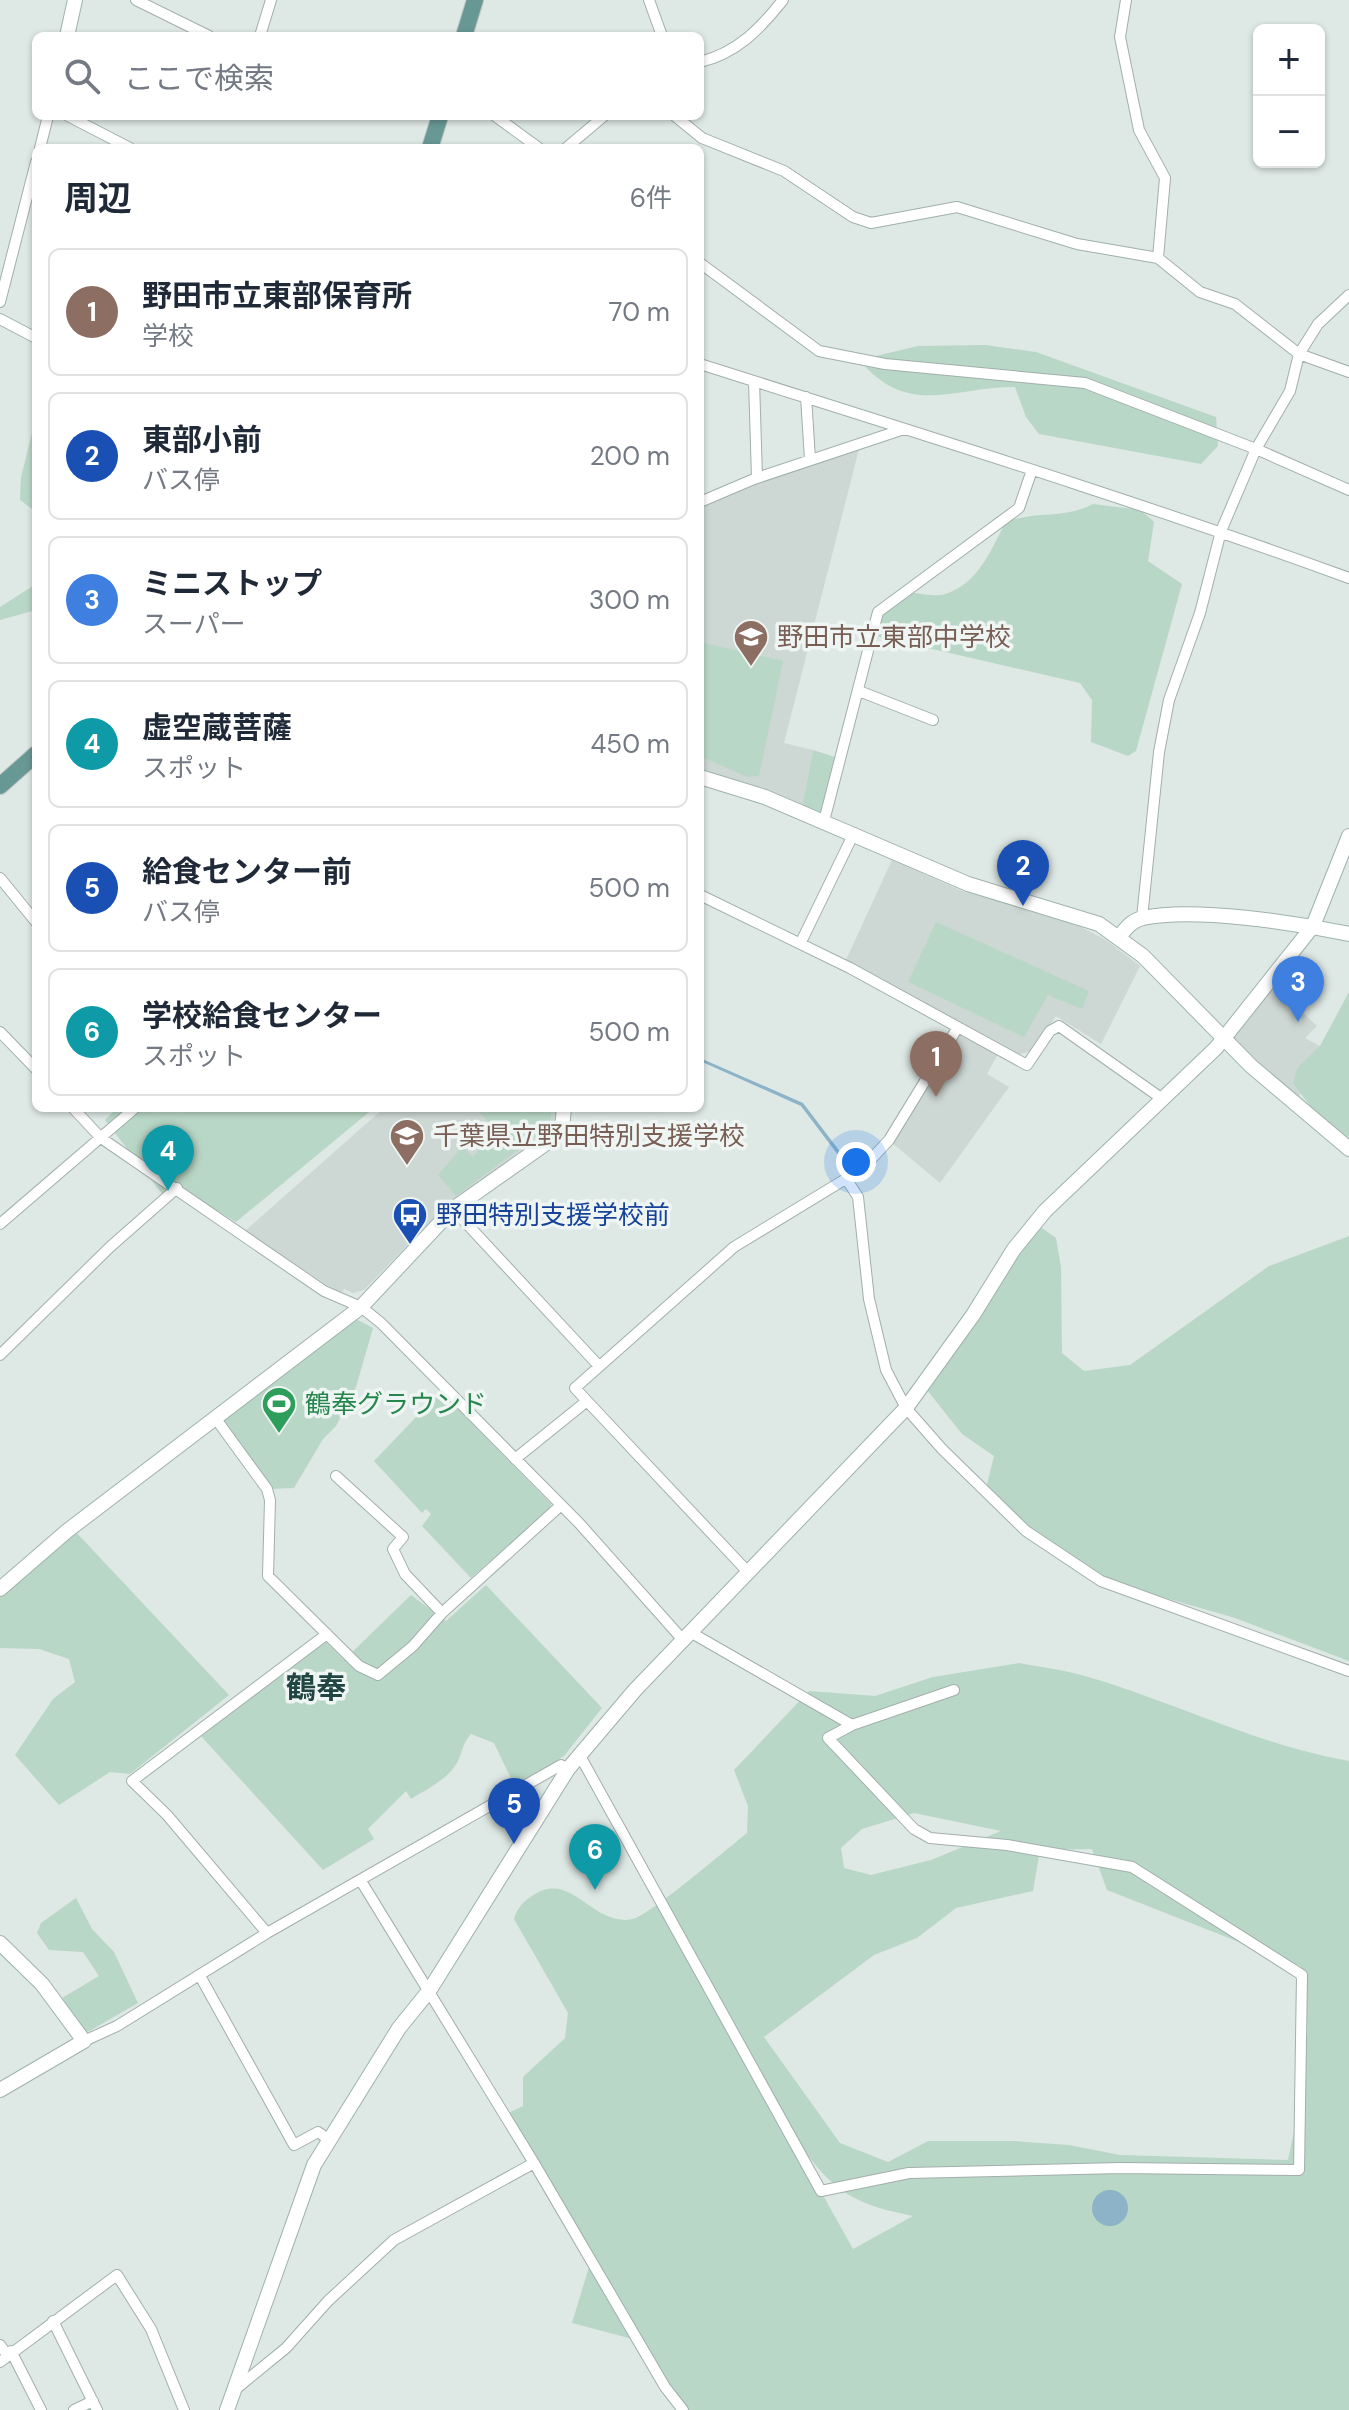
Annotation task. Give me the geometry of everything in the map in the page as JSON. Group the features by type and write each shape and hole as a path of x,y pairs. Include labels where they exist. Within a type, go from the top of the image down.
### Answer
{"main road":[{"path":"465,32 475,0"},
{"path":"431,144 439,120"},
{"path":"0,786 32,761"}],"street":[{"path":"68,32 75,0"},
{"path":"136,0 201,32"},
{"path":"261,32 271,0"},
{"path":"649,0 661,32"},
{"path":"704,61 735,50 765,23 783,0"},
{"path":"1126,0 1120,37 1139,130 1165,178 1158,258"},
{"path":"41,144 47,120"},
{"path":"76,120 122,144"},
{"path":"500,120 534,144"},
{"path":"571,144 599,120"},
{"path":"680,120 702,138 784,171 853,217 871,223 957,207 1077,244 1158,258 1200,292 1235,304 1299,354 1349,372"},
{"path":"0,302 32,178"},
{"path":"704,266 819,351 885,364 1085,383 1256,449 1349,490"},
{"path":"1142,918 1159,752 1169,700 1200,613 1221,531 1256,449 1290,391 1299,354 1318,324 1349,295"},
{"path":"0,319 32,336"},
{"path":"704,365 1221,531 1349,578"},
{"path":"754,381 757,478"},
{"path":"806,397 810,459"},
{"path":"704,500 810,459 906,429"},
{"path":"824,821 859,691 856,685 878,612 1019,508 1032,470"},
{"path":"859,691 933,720"},
{"path":"704,778 765,797 968,884 1099,924 1143,956 1222,1039 1284,1097 1349,1149"},
{"path":"801,942 854,833"},
{"path":"227,2410 303,2190 328,2139 399,2028 429,1991 568,1769 686,1636 906,1408 1030,1228 1222,1039 1313,926 1349,836"},
{"path":"0,878 32,917"},
{"path":"704,897 801,942 1027,1065 1050,1031 1059,1026 1161,1098"},
{"path":"1119,937 1127,925 1142,918 1209,917 1313,926 1349,934"},
{"path":"747,1571 575,1388 734,1247 847,1180 889,1140 958,1027"},
{"path":"0,1032 32,1065"},
{"path":"77,1112 101,1138 324,1291 361,1307 418,1356 686,1636 852,1725"},
{"path":"0,1224 130,1112"},
{"path":"0,1589 67,1531 361,1307 453,1209 555,1137 562,1128 564,1112"},
{"path":"847,1180 858,1197 876,1338 886,1370 906,1408 942,1449 1026,1531 1101,1581 1349,1671"},
{"path":"0,1355 110,1247 177,1188"},
{"path":"453,1209 598,1365"},
{"path":"515,1459 587,1401"},
{"path":"216,1419 267,1489 270,1500 268,1576 359,1666 378,1675 413,1646 442,1613 560,1506"},
{"path":"336,1476 403,1537 393,1549 405,1574 442,1613"},
{"path":"267,1933 167,1815 132,1781 327,1634"},
{"path":"579,1754 821,2191 909,2173 1120,2168 1299,2170 1302,1975 1132,1867 1007,1845 930,1838 914,1829 828,1738 852,1725 954,1690"},
{"path":"0,2090 561,1765 568,1769"},
{"path":"501,1800 519,1833 525,1837"},
{"path":"361,1881 534,2163 665,2387 683,2410"},
{"path":"0,1943 42,1984 84,2041"},
{"path":"200,1976 294,2145 318,2132 328,2139"},
{"path":"237,2388 286,2348 328,2301 394,2240 534,2163"},
{"path":"6,2356 117,2275 151,2329 184,2410"},
{"path":"53,2321 95,2405 74,2410"},
{"path":"0,2345 41,2410"}],"shaded area":[{"name":"野田市立東部中学校","path":"859,449 784,743 813,750 802,807 753,787 704,772 704,504 804,465"},
{"path":"892,860 962,891 1071,922 1106,940 1140,966 1101,1044 1056,1016 1031,1051 1017,1055 845,962"},
{"path":"1273,985 1317,1026 1305,1038 1326,1049 1297,1100 1233,1041 1232,1033"},
{"path":"956,1034 998,1054 987,1074 1009,1087 940,1183 891,1142"},
{"name":"千葉県立野田特別支援学校","path":"379,1112 556,1112 551,1131 447,1204 364,1290 353,1293 344,1289 341,1294 245,1231"}],"green space":[{"path":"985,345 1036,352 1216,417 1218,446 1201,464 1039,434 1026,417 1015,387 951,394 913,394 895,389 877,378 859,360 918,346"},
{"path":"32,433 32,509 20,500 21,477"},
{"path":"1093,504 1141,510 1154,522 1148,561 1182,584 1136,751 1128,756 1091,742 1092,700 1080,683 876,636 871,618 891,596 910,592 941,595 963,585 985,561 1006,522 1028,516 1071,512"},
{"path":"32,587 32,611 0,620 0,607"},
{"path":"704,643 783,661 759,776 747,777 704,758"},
{"path":"813,750 835,757 822,815 802,807"},
{"path":"936,922 1089,991 1082,1009 1048,995 1024,1037 908,982"},
{"path":"1349,992 1349,1138 1316,1114 1293,1083 1298,1067 1320,1046"},
{"path":"113,1112 369,1112 236,1222 182,1189 166,1199 105,1120"},
{"path":"480,1112 552,1112 550,1126 456,1196 438,1175 463,1146 472,1157 497,1132"},
{"path":"1039,1226 1056,1238 1061,1267 1062,1353 1084,1371 1130,1365 1269,1266 1349,1236 1349,1661 1235,1618 1082,1574 1014,1523 985,1492 994,1456 962,1434 927,1390"},
{"name":"鶴奉グラウンド","path":"356,1319 373,1328 356,1387 336,1426 323,1439 294,1488 269,1489 223,1420"},
{"path":"441,1391 551,1504 550,1509 471,1578 422,1526 431,1514 426,1509 422,1513 374,1461"},
{"path":"73,1529 229,1695 130,1774 110,1772 59,1805 15,1755 53,1699 75,1682 69,1659 39,1649 0,1648 0,1592"},
{"path":"486,1585 602,1708 564,1756 515,1787 494,1743 471,1734 448,1774 411,1799 406,1791 368,1829 374,1839 323,1870 200,1735 324,1640 344,1660 411,1595 446,1621"},
{"path":"1019,1663 1061,1670 1118,1686 1282,1745 1349,1761 1349,2410 689,2410 673,2395 640,2341 572,2323 592,2257 508,2113 523,2106 523,2077 565,2038 568,2013 514,1919 517,1911 532,1896 546,1889 559,1889 606,1915 633,1919 642,1915 747,1833 748,1806 734,1770 809,1691 875,1696 933,1677","holes":["914,1813 1001,1831 931,1860 871,1875 844,1868 841,1848 862,1829","1092,1849 1107,1890 1300,1966 1305,1990 1307,2039 1302,2088 1288,2160 1120,2155 1069,2145 1013,2141 928,2141 888,2162 840,2143 764,2037 874,1955 917,1938 956,1908 1033,1891 1040,1850","728,2025 780,2115 828,2179 861,2201 913,2216 853,2249"]},
{"path":"76,1898 92,1929 114,1952 138,2003 86,2033 62,1998 99,1976 83,1952 49,1950 37,1933 41,1923"}],"water":[{"path":"704,1060 803,1103 854,1170 851,1172 801,1106 704,1063"},
{"path":"1110,2190 1123,2195 1128,2208 1123,2221 1110,2226 1097,2221 1092,2208 1097,2195"}],"place":[{"name":"野田市立東部中学校","path":"751,668"},
{"name":"東部小前","path":"1023,906"},
{"name":"ミニストップ","path":"1298,1022"},
{"name":"野田市立東部保育所","path":"936,1097"},
{"name":"千葉県立野田特別支援学校","path":"407,1167"},
{"name":"虚空蔵菩薩","path":"168,1191"},
{"name":"野田特別支援学校前","path":"410,1246"},
{"name":"鶴奉グラウンド","path":"279,1435"},
{"name":"給食センター前","path":"514,1844"},
{"name":"学校給食センター","path":"595,1890"}],"district":[{"name":"鶴奉","path":"316,1688"}]}
